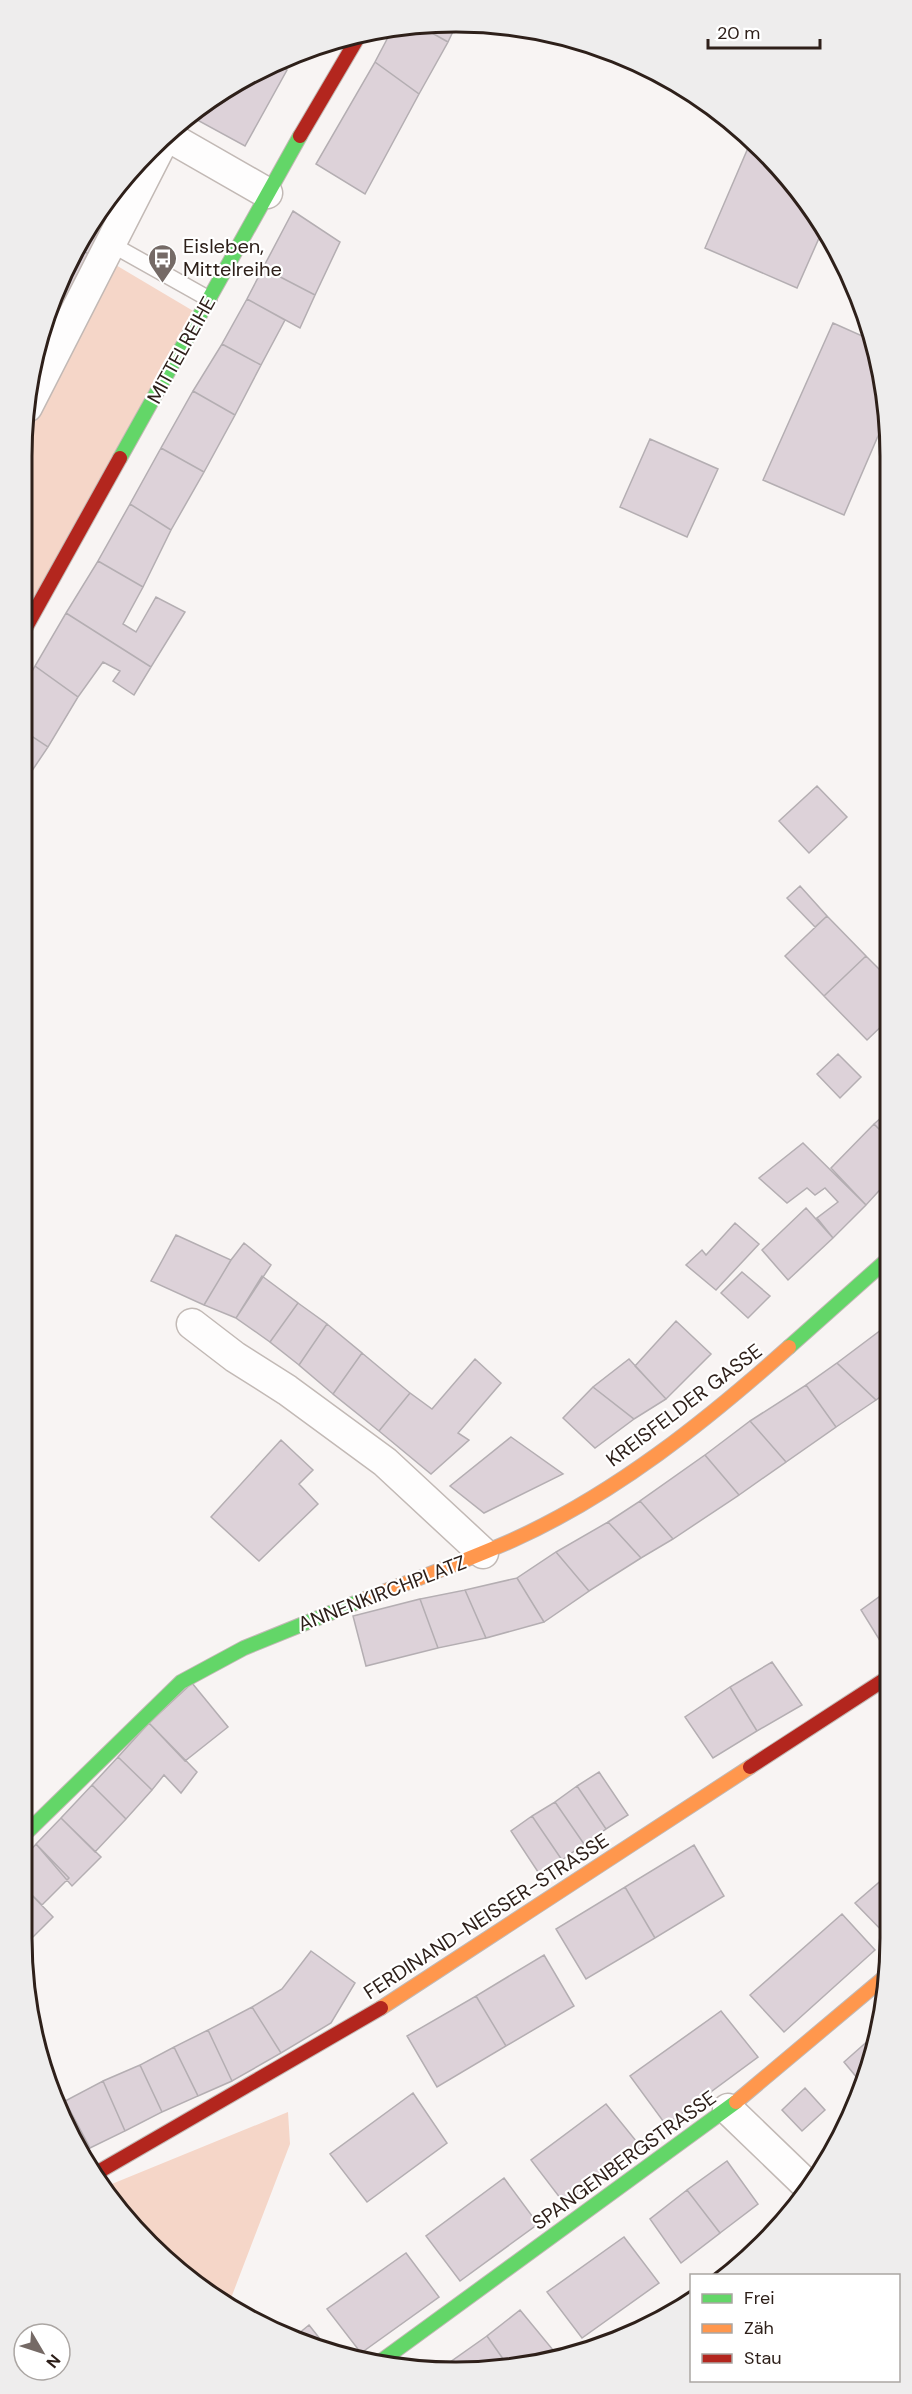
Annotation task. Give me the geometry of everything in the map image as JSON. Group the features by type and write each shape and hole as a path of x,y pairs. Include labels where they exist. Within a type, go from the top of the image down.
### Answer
{"street":[{"name":"MITTELREIHE","path":"32,616 267,193 354,44"},
{"path":"174,139 267,193"},
{"path":"38,386 152,160"},
{"name":"KREISFELDER GASSE","path":"483,1553 594,1496 652,1458 751,1381 880,1266"},
{"name":"ANNENKIRCHPLATZ","path":"32,1828 157,1703 201,1670 273,1635 483,1553 385,1462 287,1390 235,1358 192,1324"},
{"name":"FERDINAND-NEISSER-STRASSE","path":"101,2170 365,2018 880,1683"},
{"name":"SPANGENBERGSTRASSE","path":"387,2357 728,2109 878,1983"},
{"path":"728,2109 803,2182"}],"lane":[{"path":"111,244 209,299"}],"shaded area":[{"path":"104,258 200,315 32,616 32,428 38,387"},
{"path":"288,2112 290,2144 231,2298 176,2257 137,2218 111,2184"}],"building":[{"path":"430,32 453,32 448,42"},
{"path":"430,32 448,42 419,94 375,62 388,37"},
{"path":"375,62 419,94 365,194 316,164"},
{"path":"284,68 287,70 245,146 197,120 244,88"},
{"path":"748,148 793,198 820,237 797,288 705,248"},
{"path":"116,203 89,254 84,252"},
{"path":"293,211 340,242 315,295 263,268"},
{"path":"84,252 89,254 57,313"},
{"path":"263,268 315,295 300,328 247,299"},
{"path":"247,299 285,320 261,365 222,344"},
{"path":"833,323 863,336 872,373 880,431 844,515 763,480"},
{"path":"222,344 261,365 235,415 193,391"},
{"path":"193,391 235,415 204,472 161,448"},
{"path":"650,439 718,469 687,537 620,507"},
{"path":"161,448 204,472 171,530 130,504"},
{"path":"130,504 171,530 143,587 98,561"},
{"path":"98,561 143,587 123,624 136,632 156,597 185,612 151,667 66,613"},
{"path":"66,613 151,667 134,695 113,681 120,671 103,662 78,697 35,666"},
{"path":"35,666 78,697 48,747 32,736 32,671"},
{"path":"32,736 48,747 32,771"},
{"path":"817,786 847,817 809,853 779,821"},
{"path":"800,886 827,916 815,927 787,898"},
{"path":"827,916 866,956 824,996 785,956"},
{"path":"866,956 880,970 880,1028 867,1040 824,996"},
{"path":"838,1054 861,1077 840,1098 817,1074"},
{"path":"880,1119 880,1130 874,1124"},
{"path":"874,1124 880,1130 880,1190 866,1205 831,1168"},
{"path":"803,1143 866,1205 833,1238 817,1218 838,1202 825,1188 815,1195 807,1188 787,1203 759,1178"},
{"path":"806,1208 833,1238 788,1280 762,1250"},
{"path":"735,1223 759,1244 716,1290 686,1265 702,1250 706,1255"},
{"path":"176,1235 231,1260 204,1305 151,1281"},
{"path":"244,1243 271,1265 236,1318 204,1305"},
{"path":"742,1272 770,1296 748,1318 721,1293"},
{"path":"262,1276 298,1303 270,1342 236,1318"},
{"path":"298,1303 327,1324 299,1365 270,1342"},
{"path":"676,1321 711,1354 666,1399 635,1366"},
{"path":"327,1324 362,1353 333,1394 299,1365"},
{"path":"880,1331 880,1397 876,1400 837,1363"},
{"path":"362,1353 410,1393 379,1431 333,1394"},
{"path":"475,1359 501,1383 458,1433 469,1440 431,1474 379,1431 410,1393 432,1409"},
{"path":"629,1359 666,1399 634,1419 593,1387"},
{"path":"837,1363 876,1400 836,1427 806,1385"},
{"path":"806,1385 836,1427 786,1462 750,1421"},
{"path":"593,1387 634,1419 595,1448 563,1418"},
{"path":"750,1421 786,1462 739,1495 705,1455"},
{"path":"511,1437 563,1474 484,1513 450,1486"},
{"path":"281,1440 313,1470 299,1484 318,1504 259,1561 211,1517"},
{"path":"705,1455 739,1495 673,1539 640,1501"},
{"path":"640,1501 673,1539 641,1558 608,1522"},
{"path":"608,1522 641,1558 589,1591 556,1552"},
{"path":"556,1552 589,1591 544,1622 517,1578"},
{"path":"517,1578 544,1622 486,1638 465,1590"},
{"path":"465,1590 486,1638 438,1648 420,1599"},
{"path":"880,1596 880,1641 861,1610"},
{"path":"420,1599 438,1648 366,1666 353,1616"},
{"path":"772,1662 802,1705 757,1731 730,1687"},
{"path":"192,1683 228,1727 185,1761 149,1723"},
{"path":"730,1687 757,1731 713,1758 685,1717"},
{"path":"149,1723 197,1772 181,1793 164,1775 152,1790 118,1757"},
{"path":"118,1757 152,1790 126,1819 92,1785"},
{"path":"599,1772 628,1815 606,1829 577,1786"},
{"path":"92,1785 126,1819 95,1852 61,1818"},
{"path":"577,1786 606,1829 584,1844 555,1802"},
{"path":"555,1802 584,1844 562,1860 532,1816"},
{"path":"532,1816 562,1860 540,1875 511,1831"},
{"path":"61,1818 101,1857 72,1886 36,1844"},
{"path":"36,1844 69,1878 42,1905 32,1895 32,1849"},
{"path":"694,1845 724,1896 655,1938 625,1887"},
{"path":"880,1881 880,1929 855,1903"},
{"path":"625,1887 655,1938 586,1979 556,1929"},
{"path":"32,1895 53,1917 32,1936"},
{"path":"842,1914 875,1950 784,2032 750,1995"},
{"path":"311,1951 355,1983 331,2023 281,2053 252,2007 282,1989"},
{"path":"544,1955 574,2006 506,2046 476,1996"},
{"path":"476,1996 506,2046 437,2087 407,2036"},
{"path":"252,2007 281,2053 232,2081 208,2030"},
{"path":"721,2011 758,2057 666,2125 630,2076"},
{"path":"208,2030 232,2081 198,2096 174,2047"},
{"path":"868,2041 857,2077 844,2062"},
{"path":"174,2047 198,2096 162,2112 140,2065"},
{"path":"140,2065 162,2112 125,2131 103,2081"},
{"path":"103,2081 125,2131 90,2148 65,2101"},
{"path":"805,2088 825,2110 802,2131 782,2110"},
{"path":"413,2093 447,2143 367,2202 330,2154"},
{"path":"65,2101 90,2148 87,2149"},
{"path":"606,2104 641,2147 564,2203 531,2160"},
{"path":"727,2161 758,2204 720,2233 687,2190"},
{"path":"504,2178 538,2224 460,2281 426,2236"},
{"path":"687,2190 720,2233 681,2263 650,2219"},
{"path":"624,2237 659,2283 582,2338 547,2292"},
{"path":"406,2253 439,2297 363,2352 359,2351 327,2309"},
{"path":"520,2310 554,2351 504,2360 487,2336"},
{"path":"309,2325 321,2340 320,2340 300,2332"},
{"path":"487,2336 504,2360 484,2362 450,2362"}],"traffic: fast":[{"path":"120,458 300,136"},
{"path":"789,1347 880,1266"},
{"path":"32,1827 181,1682 244,1648 360,1601"},
{"path":"387,2357 736,2102"}],"traffic: slow":[{"path":"360,1601 513,1540 587,1501 658,1454 725,1402 789,1347"},
{"path":"381,2008 750,1767"},
{"path":"736,2102 878,1983"}],"traffic: jam":[{"path":"300,136 354,44"},
{"path":"32,616 120,458"},
{"path":"750,1767 880,1682"},
{"path":"101,2170 381,2008"}],"place":[{"name":"Eisleben, Mittelreihe","path":"162,284"}]}
